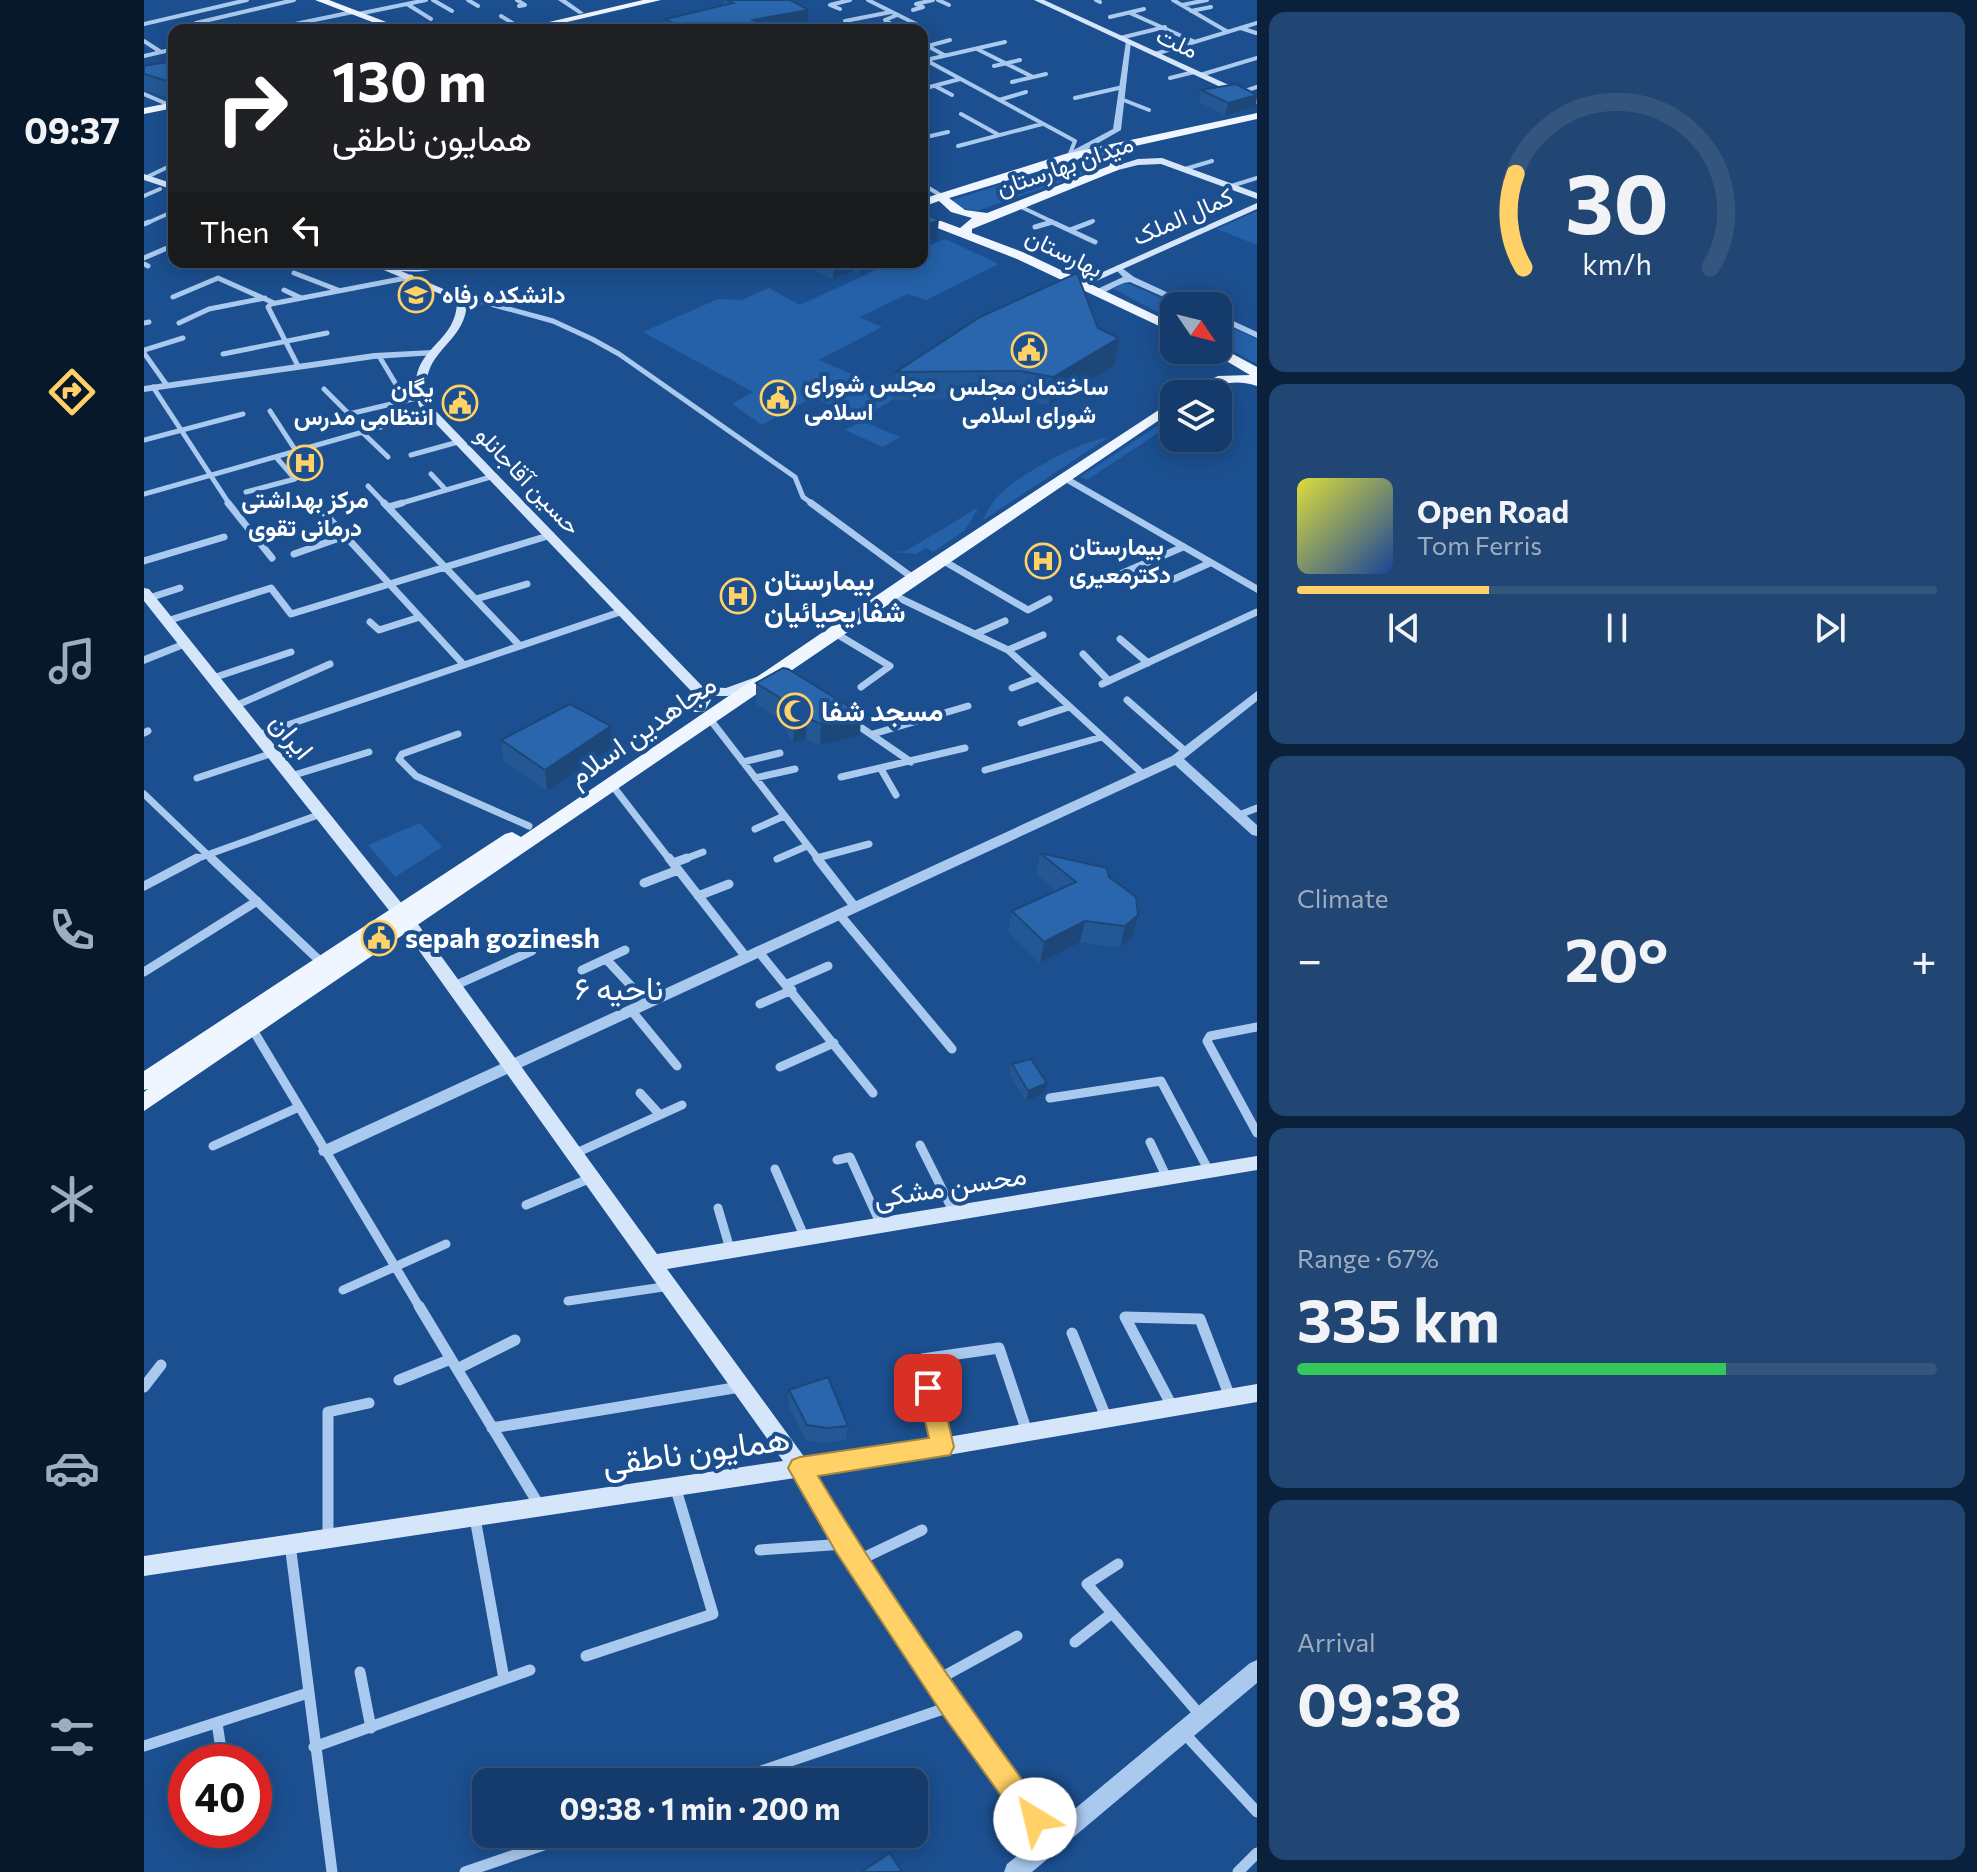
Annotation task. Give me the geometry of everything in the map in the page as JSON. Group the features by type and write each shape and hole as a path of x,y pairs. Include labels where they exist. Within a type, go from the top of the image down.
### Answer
{"main road":[{"path":"320,0 397,24"},
{"path":"540,24 656,0"},
{"name":"ملت","path":"1038,0 1257,101"},
{"path":"144,111 168,107"},
{"name":"میدان بهارستان","path":"928,201 1069,156 1257,116"},
{"path":"1088,153 1111,156 1117,161 1114,168"},
{"name":"میدان بهارستان","path":"966,233 966,228 987,216 1114,168 1157,160 1185,169"},
{"path":"1185,169 1257,196"},
{"path":"144,178 168,188"},
{"path":"144,184 168,190"},
{"path":"942,196 949,207 959,212 987,216"},
{"name":"کمال الملک","path":"1081,284 1257,206"},
{"name":"بهارستان","path":"928,220 982,239 1160,324"},
{"path":"393,268 412,273 428,268"},
{"path":"399,268 461,296 463,312 457,325 422,369 421,397"},
{"path":"435,268 432,279 443,289"},
{"path":"1232,358 1257,373"},
{"path":"1221,380 1235,377 1257,382"},
{"name":"حسین آقاجانلو","path":"421,397 430,413 551,535 702,706"},
{"name":"مجاهدین اسلام","path":"144,1103 253,1030 529,826 702,706 780,677 834,632 1160,413"},
{"name":"ایران","path":"146,595 404,918 800,1468"},
{"path":"702,706 728,692 780,677"},
{"name":"مجاهدین اسلام","path":"144,1082 323,964 404,918 612,785 702,706"},
{"name":"محسن مشکی","path":"653,1263 1257,1163"},
{"name":"همایون ناطقی","path":"144,1566 942,1447 1257,1393"}],"street":[{"path":"196,23 294,0"},
{"path":"378,0 394,21 387,24"},
{"path":"297,24 426,0"},
{"path":"433,0 452,11"},
{"path":"468,0 478,6"},
{"path":"561,0 584,15"},
{"path":"840,9 830,5 850,0"},
{"path":"870,0 916,24"},
{"path":"913,10 923,8 917,3 936,0 949,5"},
{"path":"1038,0 1046,0"},
{"path":"1173,0 1228,32"},
{"path":"1181,5 1207,0"},
{"path":"144,24 247,1"},
{"path":"199,3 210,9"},
{"path":"406,4 431,19"},
{"path":"269,6 276,9"},
{"path":"1190,11 1211,7"},
{"path":"174,9 185,15"},
{"path":"1110,17 1144,9"},
{"path":"845,21 891,12"},
{"path":"1130,13 1195,42"},
{"path":"883,24 898,15"},
{"path":"501,16 514,24"},
{"path":"1133,22 1157,16"},
{"path":"1209,21 1222,18"},
{"path":"1155,54 1257,23"},
{"path":"1069,156 1117,130 1123,87 1124,40 1182,26"},
{"path":"1240,28 1256,33"},
{"path":"928,44 950,40"},
{"path":"144,41 161,52"},
{"path":"928,58 1005,42"},
{"path":"928,46 944,55"},
{"path":"976,48 1033,77"},
{"path":"144,56 168,50"},
{"path":"1238,55 1255,59"},
{"path":"1170,78 1255,59"},
{"path":"994,66 1020,60"},
{"path":"928,61 1075,141 1069,156"},
{"path":"1012,82 1046,74"},
{"path":"928,88 961,79"},
{"path":"934,86 952,95"},
{"path":"1075,98 1123,87"},
{"path":"1219,95 1257,87"},
{"path":"999,100 1026,92"},
{"path":"144,94 168,104"},
{"path":"1121,99 1149,110"},
{"path":"961,114 999,135"},
{"path":"958,146 1043,124"},
{"path":"928,137 948,132"},
{"path":"1185,169 1212,161"},
{"path":"144,178 168,167"},
{"path":"1231,186 1257,178"},
{"path":"928,188 942,196"},
{"path":"144,196 160,189"},
{"path":"1017,205 1095,242"},
{"path":"144,224 168,214"},
{"path":"1070,230 1093,221"},
{"path":"1035,227 1052,222"},
{"path":"144,258 168,248"},
{"path":"1118,268 1131,279 1160,292"},
{"path":"294,273 339,291"},
{"path":"298,366 268,307 274,303 412,273"},
{"path":"173,297 218,278 274,303"},
{"path":"1096,293 1120,280 1131,279"},
{"path":"284,290 301,298"},
{"path":"461,296 553,321 619,354 795,477 803,497 913,578"},
{"path":"179,323 209,309 268,298"},
{"path":"1232,323 1257,335"},
{"path":"223,354 327,333"},
{"path":"166,384 144,352 183,338"},
{"path":"272,558 240,521 180,430 148,388 379,356 432,353"},
{"path":"379,356 406,401"},
{"path":"324,389 349,414 421,397"},
{"path":"270,411 296,451"},
{"path":"144,494 430,413"},
{"path":"144,440 243,414"},
{"path":"362,432 388,457"},
{"path":"411,455 458,442"},
{"path":"246,492 295,479 276,457"},
{"path":"431,474 446,490"},
{"path":"388,507 494,476"},
{"path":"1064,477 1210,563 1254,584"},
{"path":"368,486 520,646"},
{"path":"312,500 464,665"},
{"path":"167,621 271,588 291,614 551,535"},
{"path":"294,554 345,536"},
{"path":"144,561 224,537"},
{"path":"1111,578 1183,547"},
{"path":"942,560 1028,610 1049,599"},
{"path":"1174,579 1210,563"},
{"path":"476,599 527,584"},
{"path":"146,595 180,588"},
{"path":"890,594 1008,650 1143,774"},
{"path":"258,735 620,612"},
{"path":"1083,654 1105,682 1257,612"},
{"path":"370,622 379,630 420,617"},
{"path":"975,634 1005,621"},
{"path":"834,632 890,666 861,687"},
{"path":"1008,650 1043,635"},
{"path":"1120,639 1148,663"},
{"path":"144,660 185,644"},
{"path":"213,678 291,652"},
{"path":"235,706 330,664"},
{"path":"1012,688 1038,678"},
{"path":"326,1151 1143,774 1180,755 1257,695"},
{"path":"1127,700 1257,832"},
{"path":"702,706 855,907"},
{"path":"873,734 968,706"},
{"path":"1021,723 1069,707"},
{"path":"848,719 911,762"},
{"path":"458,734 402,754 399,759 416,776 529,826"},
{"path":"985,770 1102,737"},
{"path":"841,777 965,748"},
{"path":"291,776 369,752"},
{"path":"197,778 273,753"},
{"path":"743,762 780,753"},
{"path":"755,778 795,769"},
{"path":"881,769 896,795"},
{"path":"612,785 698,896 752,954 790,987 873,1093"},
{"path":"146,798 323,964"},
{"path":"1239,815 1257,808"},
{"path":"144,886 206,853 321,814"},
{"path":"755,829 784,816"},
{"path":"817,858 869,844"},
{"path":"777,859 807,846"},
{"path":"644,883 703,852"},
{"path":"698,896 729,884"},
{"path":"144,972 257,901"},
{"path":"839,914 952,1049"},
{"path":"582,970 625,950"},
{"path":"454,986 532,951"},
{"path":"606,959 647,1003"},
{"path":"760,1004 828,966"},
{"path":"631,1010 677,1066"},
{"path":"1257,1027 1216,1034 1207,1041 1257,1133"},
{"path":"253,1030 540,1506"},
{"path":"780,1067 834,1043"},
{"path":"1050,1098 1161,1081 1209,1171"},
{"path":"640,1093 660,1115"},
{"path":"574,1154 682,1105"},
{"path":"213,1146 299,1107"},
{"path":"1150,1142 1167,1178"},
{"path":"920,1145 954,1213"},
{"path":"837,1160 850,1157 882,1225"},
{"path":"775,1169 805,1238"},
{"path":"526,1205 591,1178"},
{"path":"718,1208 731,1251"},
{"path":"343,1290 446,1244"},
{"path":"568,1301 670,1286"},
{"path":"1173,1408 1125,1317 1200,1319 1230,1398"},
{"path":"1072,1333 1106,1417"},
{"path":"399,1380 454,1364 515,1340"},
{"path":"942,1447 922,1359 999,1348 1027,1432"},
{"path":"144,1387 161,1365"},
{"path":"492,1428 742,1386"},
{"path":"328,1538 328,1412 369,1403"},
{"path":"800,1468 845,1544 952,1706 1051,1842"},
{"path":"586,1656 713,1614 675,1486"},
{"path":"475,1516 504,1679"},
{"path":"856,1561 922,1530"},
{"path":"290,1544 332,1872"},
{"path":"760,1550 845,1544"},
{"path":"1118,1564 1087,1584 1202,1716"},
{"path":"1075,1642 1112,1613"},
{"path":"936,1681 1017,1636"},
{"path":"314,1747 530,1670"},
{"path":"1015,1872 1257,1670"},
{"path":"360,1672 371,1728"},
{"path":"144,1746 308,1693"},
{"path":"770,1768 952,1706"},
{"path":"217,1723 220,1744"},
{"path":"1183,1732 1257,1812"},
{"path":"465,1872 535,1848"},
{"path":"1238,1872 1257,1853"}],"shaded area":[{"path":"1081,158 1101,160 1104,164 1100,169 976,211 960,208 950,201"},
{"path":"1257,211 1257,245 1217,229"},
{"path":"945,239 999,264 926,300 908,294 859,317 882,327 819,360 900,395 861,419 813,397 762,425 732,404 753,392 643,332 718,299 742,300 769,288 800,305 880,268 928,268 928,246"},
{"path":"1129,284 1160,297 1160,314 1112,288"},
{"path":"1232,328 1257,339 1257,364 1232,351"},
{"path":"862,421 900,437 883,447 845,430"},
{"path":"1160,424 1160,432 1087,480 1080,477"},
{"path":"1109,437 982,521 996,498 1022,477 1067,452"},
{"path":"979,507 965,530 933,552 926,548 916,554 893,552 906,551"},
{"path":"420,823 442,847 395,877 368,845"}],"building":[{"path":"727,0 790,0 808,10 753,20 761,24 674,24 666,19 733,3"},
{"path":"168,62 168,81 144,74 144,66"},
{"path":"1236,84 1257,95 1228,103 1201,90"},
{"path":"928,215 939,220 928,225"},
{"path":"1077,273 1098,328 1119,338 1053,377 1020,371 896,372 980,317"},
{"path":"783,668 861,714 821,724 807,718 794,721 779,697 756,683"},
{"path":"570,704 611,726 545,770 501,740"},
{"path":"1040,853 1107,868 1109,877 1136,897 1138,915 1125,926 1085,921 1044,942 1012,911 1076,882"},
{"path":"1031,1059 1047,1083 1028,1091 1012,1064"},
{"path":"828,1377 848,1426 827,1428 807,1425 789,1390"},
{"path":"890,1853 902,1872 861,1872"}],"place":[{"name":"دانشکده رفاه","path":"416,295"},
{"name":"ساختمان مجلس شورای اسلامی","path":"1029,350"},
{"name":"مجلس شورای اسلامی","path":"778,398"},
{"name":"یگان انتظامی مدرس","path":"460,403"},
{"name":"مرکز بهداشتی درمانی تقوی","path":"305,463"},
{"name":"بیمارستان دکترمعیری","path":"1043,561"},
{"name":"بیمارستان شفا یحیائیان","path":"738,596"},
{"name":"مسجد شفا","path":"795,711"},
{"name":"sepah gozinesh","path":"379,938"}],"district":[{"name":"ناحیه ۶","path":"619,989"}],"route":[{"path":"928,1388 942,1447 800,1468 845,1544 952,1706 1035,1819"}]}
